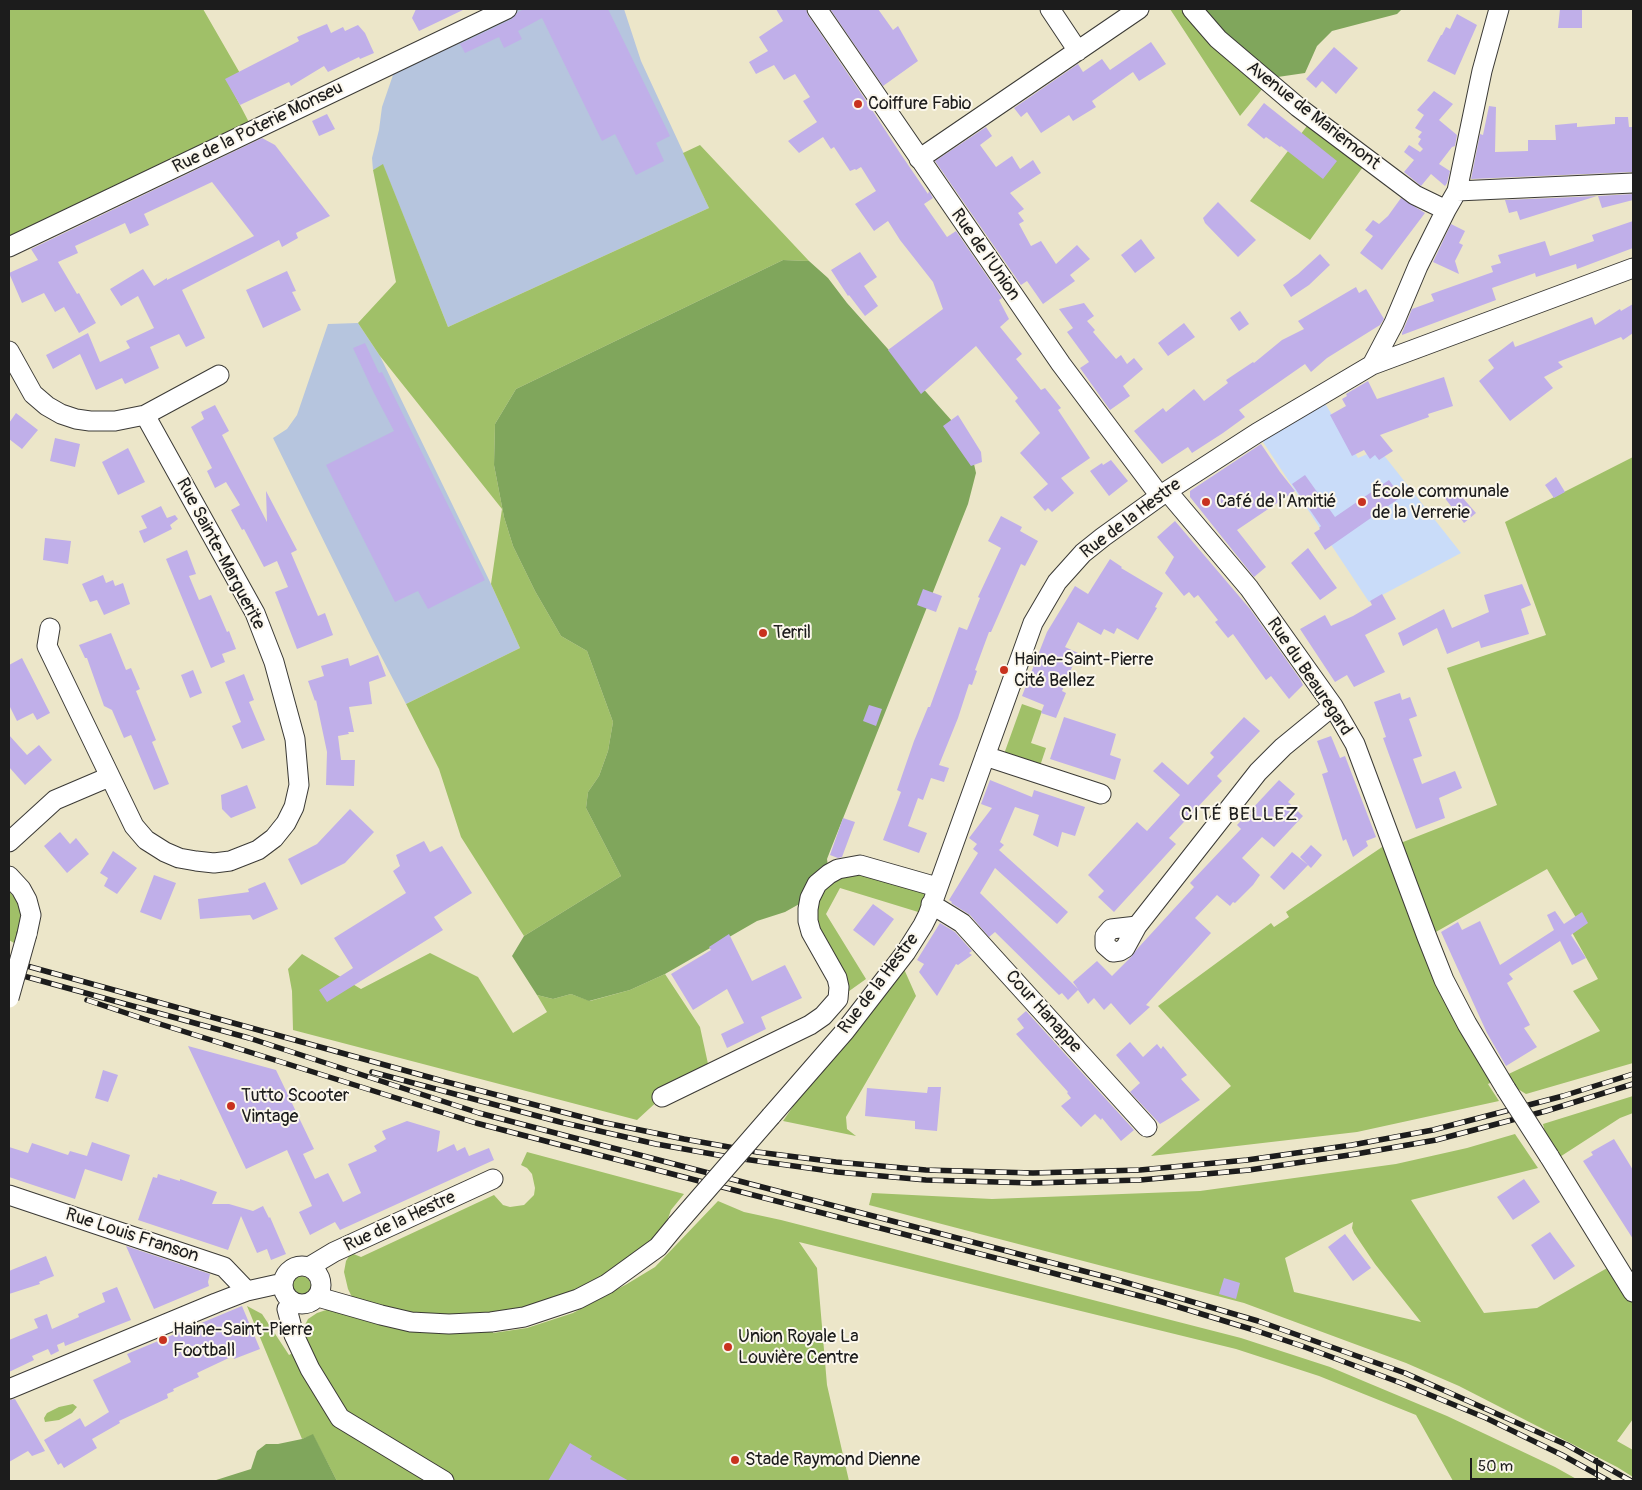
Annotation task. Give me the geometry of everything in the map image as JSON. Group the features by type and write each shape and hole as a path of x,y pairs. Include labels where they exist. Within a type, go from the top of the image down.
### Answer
{"street":[{"name":"Rue de la Poterie Monseu","path":"9,246 507,9"},
{"name":"Rue de l'Union","path":"816,9 1061,364 1164,493"},
{"path":"1050,9 1078,51"},
{"path":"919,159 1139,9"},
{"name":"Avenue de Mariemont","path":"1192,9 1218,39 1264,79 1415,195 1446,210"},
{"path":"1372,365 1394,323 1418,266 1457,191 1482,71 1499,9"},
{"path":"1457,191 1633,183"},
{"name":"Rue de la Hestre","path":"318,1297 411,1322 449,1324 491,1322 524,1317 578,1299 606,1284 658,1247 845,1031 906,952 925,920 1032,623 1057,582 1083,553 1164,493 1257,433 1372,365 1633,268"},
{"path":"9,351 33,394 47,406 61,414 76,419 115,421 145,415 219,375"},
{"name":"Rue Sainte-Marguerite","path":"50,628 47,646 134,826 146,840 179,858 214,863 230,861 258,850 274,838 286,823 294,807 299,785 295,739 274,662 255,613 145,415"},
{"name":"Rue du Beauregard","path":"1164,493 1249,588 1333,706 1355,744 1427,937 1453,999 1633,1292"},
{"path":"1137,926 1258,772 1283,747 1333,706"},
{"path":"985,756 1101,794"},
{"path":"9,842 55,800 109,777"},
{"name":"Cour Hanappe","path":"662,1097 810,1025 823,1016 835,1003 838,999 839,987 837,978 811,932 808,921 810,898 817,884 829,874 844,867 860,865 934,896 962,922 1147,1127"},
{"path":"9,876 21,889 27,900 31,915 9,998"},
{"name":"Rue de la Hestre","path":"283,1283 292,1268 309,1267 334,1252 492,1179"},
{"name":"Rue Louis Franson","path":"9,1195 224,1267 247,1291"},
{"path":"9,1389 247,1291 283,1283 284,1292 293,1303 304,1305 314,1301 318,1297 322,1283 319,1276 309,1267"},
{"path":"293,1303 287,1309 294,1335 308,1364 340,1418 444,1481"}],"shaded area":[{"path":"507,9 624,9 641,61 709,208 448,327 383,165 373,170 372,158 382,107 393,75 389,65"},
{"path":"358,323 380,356 491,584 520,648 406,704 273,438 287,429 297,415 328,324"},
{"name":"École communale de la Verrerie","path":"1320,395 1358,458 1379,449 1461,553 1369,602 1257,433"}],"green space":[{"path":"9,9 203,9 241,75 228,82 253,130 9,247"},
{"path":"1170,9 1192,9 1268,82 1240,116"},
{"path":"1192,9 1402,9 1397,14 1332,31 1317,46 1305,73 1264,79"},
{"path":"1313,118 1368,160 1310,240 1250,201"},
{"path":"700,145 809,261 783,260 516,389 495,424 494,465 504,517 513,546 535,591 561,636 587,651 613,722 608,751 599,776 588,792 586,808 621,876 524,936 461,837 439,769 406,704 520,648 491,584 502,509 380,356 358,323 396,282 373,170 383,164 448,327 709,208 683,153"},
{"path":"783,260 809,261 828,278 847,303 952,421 970,446 976,473 968,504 827,859 829,874 810,898 785,912 757,921 665,974 630,990 589,1001 571,994 553,999 537,995 512,956 524,936 621,876 586,808 588,792 599,776 608,751 613,722 587,651 561,636 535,591 513,546 504,517 494,465 495,424 516,389"},
{"path":"1633,457 1633,1063 1526,1094 1500,1078 1488,1084 1499,1101 1357,1132 1151,1156 1231,1086 1158,1006 1271,923 1274,927 1289,917 1286,912 1391,841 1393,846 1497,805 1447,668 1546,635 1505,522","holes":["1547,869 1578,921 1569,927 1598,979 1573,991 1600,1031 1500,1078 1427,937"]},
{"path":"1022,704 1042,711 1031,743 1046,748 1040,766 1004,754"},
{"path":"838,869 937,887 928,915 840,888 826,914 866,979 838,999 808,921 829,874"},
{"path":"9,891 22,910 20,929 14,943 9,940"},
{"path":"430,953 478,977 513,1033 547,1012 537,995 553,999 571,994 590,1001 630,990 665,974 700,1027 710,1073 662,1097 637,1120 293,1030 292,991 288,969 302,954 361,989"},
{"path":"900,960 916,996 846,1117 847,1129 856,1136 783,1121 845,1031"},
{"path":"1633,1096 1633,1113 1620,1118 1552,1162 1543,1124"},
{"path":"1515,1134 1538,1168 1411,1200 1484,1313 1537,1308 1616,1263 1633,1292 1633,1419 1617,1441 1633,1450 1633,1477 1459,1386 1406,1363 1244,1303 869,1205 872,1193 992,1199 1200,1191 1396,1164 1467,1148","holes":["1353,1222 1352,1228 1375,1264 1421,1322 1294,1292 1285,1258"]},
{"path":"527,1152 684,1194 671,1210 658,1247 607,1284 491,1323 493,1333 527,1328 573,1313 627,1284 655,1267 718,1201 744,1212 1241,1338 1330,1367 1447,1416 1555,1467 1580,1481 1453,1481 1416,1415 1319,1376 1236,1349 799,1242 817,1268 827,1385 849,1481 337,1481 313,1435 302,1439 247,1306 262,1314 289,1355 308,1345 304,1336 304,1327 308,1319 317,1313 354,1301 348,1289 344,1272 346,1261 351,1253 361,1257 494,1195 503,1205 510,1207 524,1205 534,1195 535,1188 532,1174 521,1165"},
{"path":"297,1276 305,1276 311,1282 311,1290 305,1296 297,1296 291,1290 291,1282"},
{"path":"73,1404 77,1407 72,1413 59,1420 45,1422 44,1418 47,1413 59,1407"},
{"path":"313,1434 337,1481 213,1481 251,1469 257,1451 266,1444 278,1444 302,1439"}],"building":[{"path":"416,9 465,9 419,31 412,18"},
{"path":"524,9 608,9 670,136 656,143 664,161 636,175 615,134 602,141 542,18 518,31 522,39 504,48 499,37 465,53 460,44 512,19 518,12"},
{"path":"776,9 806,9 808,15 928,194 929,191 933,198 924,204 947,237 956,231 1002,298 999,300 1009,319 1000,327 1022,354 1016,359 1041,390 1045,388 1061,408 1058,410 1090,458 1061,478 1074,493 1052,512 1048,508 1045,511 1033,497 1048,484 1020,453 1040,433 1015,401 1018,398 976,346 921,394 888,350 943,309 933,282 900,240 888,221 874,231 855,204 876,191 861,167 850,171 834,147 831,149 823,137 799,153 788,141 817,122 803,101 810,97 795,74 784,80 774,65 756,74 749,62 768,51 759,37 783,21"},
{"path":"830,9 878,9 893,30 898,26 918,61 883,86"},
{"path":"1560,9 1582,9 1582,28 1558,28"},
{"path":"1457,14 1477,25 1455,75 1427,61 1446,27 1450,29"},
{"path":"327,24 331,33 343,27 345,31 358,25 365,33 374,53 360,59 359,57 328,72 324,66 291,86 289,82 240,105 225,79 299,41 297,37"},
{"path":"1151,42 1166,64 1139,81 1133,72 1092,101 1096,107 1073,121 1069,115 1041,133 1027,112 1021,117 1014,108 1078,64 1083,72 1102,59 1110,70"},
{"path":"1334,47 1358,68 1336,94 1322,81 1316,88 1306,79"},
{"path":"1434,91 1453,104 1439,120 1457,135 1455,146 1452,147 1439,164 1450,171 1445,186 1431,174 1421,186 1404,172 1414,160 1404,152 1409,145 1420,152 1423,149 1418,144 1421,139 1418,137 1422,132 1415,128 1424,115 1417,110"},
{"path":"1264,103 1337,161 1323,179 1281,146 1266,137 1264,139 1247,125"},
{"path":"1489,106 1496,107 1495,152 1528,151 1528,140 1556,140 1555,125 1577,123 1577,127 1615,124 1615,117 1628,117 1633,137 1633,172 1471,179 1480,134 1483,135"},
{"path":"327,114 335,129 319,136 312,121"},
{"path":"986,127 992,136 980,145 996,167 1012,156 1020,169 1033,160 1041,173 1010,193 1024,209 1018,213 1024,221 1019,224 1031,246 1041,241 1056,264 1077,245 1090,259 1070,275 1075,281 1043,304 1027,281 1021,285 935,161"},
{"path":"262,138 275,145 330,216 296,233 298,238 282,247 279,240 182,290 205,338 186,347 179,334 150,347 159,368 125,384 122,378 96,390 80,354 53,369 46,355 88,333 100,362 130,348 126,341 154,328 138,296 121,306 110,289 143,269 154,286 254,236 212,182 144,214 149,225 130,234 125,223 75,246 78,253 58,262 96,323 79,333 64,307 55,312 44,293 22,303 9,273 38,260 31,249"},
{"path":"1633,194 1633,200 1602,208 1598,196"},
{"path":"1597,196 1520,220 1517,211 1509,213 1505,200"},
{"path":"1401,198 1425,213 1382,270 1360,253 1373,236 1365,230 1373,220 1379,224 1388,216"},
{"path":"1218,202 1256,240 1238,257 1205,223 1203,218"},
{"path":"1633,221 1633,248 1577,269 1576,264 1536,277 1535,273 1492,288 1496,300 1402,335 1412,309 1434,301 1431,294 1493,272 1491,266 1501,263 1498,255 1545,241 1550,256 1594,241 1592,235"},
{"path":"1451,224 1465,231 1459,243 1463,245 1455,261 1459,274 1433,262"},
{"path":"1141,239 1155,258 1135,273 1121,255"},
{"path":"860,252 877,277 864,286 878,306 865,316 848,296 831,270"},
{"path":"1320,254 1330,265 1309,285 1291,297 1283,285"},
{"path":"287,271 296,291 292,292 301,310 263,328 246,290"},
{"path":"1356,287 1359,293 1366,289 1384,319 1380,325 1327,358 1311,372 1305,364 1239,410 1245,417 1223,433 1192,453 1188,447 1162,464 1134,431 1163,408 1166,412 1194,389 1204,401 1228,383 1226,380 1254,363 1282,340 1304,329 1298,321"},
{"path":"1084,303 1094,316 1087,321 1095,330 1093,332 1116,359 1121,355 1127,364 1134,358 1143,369 1123,386 1130,396 1110,410 1080,368 1089,362 1067,332 1073,328 1059,309"},
{"path":"1633,304 1633,333 1623,340 1621,337 1558,362 1563,367 1544,377 1553,388 1510,421 1479,381 1494,368 1488,360 1513,341 1515,347 1592,317 1595,325 1620,309 1621,311"},
{"path":"1240,311 1249,324 1239,331 1230,318"},
{"path":"1184,323 1195,337 1168,356 1158,343"},
{"path":"365,343 379,373 382,372 485,580 428,609 418,591 395,602 326,465 394,431 353,348"},
{"path":"1444,377 1453,406 1428,414 1429,417 1380,435 1393,451 1379,460 1375,455 1370,459 1364,450 1352,456 1330,415 1346,406 1342,399 1347,396 1346,394 1368,381 1377,399"},
{"path":"215,405 229,431 222,435 267,522 266,491 297,550 291,553 318,616 325,613 333,635 297,649 275,592 288,587 277,561 264,567 244,529 242,530 231,510 240,505 226,482 215,488 207,471 212,468 191,427 204,419 201,412"},
{"path":"16,413 38,430 22,449 9,439 9,423"},
{"path":"958,415 981,452 982,462 971,466 943,426"},
{"path":"55,438 80,444 75,467 50,461"},
{"path":"1261,444 1295,491 1237,530 1266,567 1254,577 1190,497 1190,491"},
{"path":"128,448 145,482 118,495 102,462"},
{"path":"1111,460 1128,481 1109,496 1090,471 1102,463 1103,465"},
{"path":"1305,475 1335,517 1389,480 1401,497 1325,550 1314,533 1321,526 1292,484"},
{"path":"1556,477 1565,492 1554,498 1545,485"},
{"path":"1455,489 1476,513 1464,523 1444,497"},
{"path":"161,506 167,518 175,515 178,519 170,525 172,529 144,543 139,531 147,528 141,516"},
{"path":"1001,516 1022,527 1020,531 1038,541 1025,566 1021,564 991,632 989,632 975,670 977,671 972,685 969,684 939,765 949,768 944,782 931,778 923,800 918,798 908,826 927,833 919,853 883,840 901,792 897,790 914,741 928,707 930,707 959,627 967,630 980,598 978,597 1001,548 988,541"},
{"path":"1175,521 1250,609 1300,679 1303,685 1289,699 1271,676 1266,680 1233,634 1228,638 1215,622 1218,620 1198,595 1194,598 1189,592 1184,596 1165,573 1174,557 1157,537"},
{"path":"45,538 71,541 68,564 43,560"},
{"path":"1308,548 1337,588 1320,600 1291,563"},
{"path":"187,550 196,574 189,576 199,600 211,595 236,649 222,654 225,662 211,668 166,559"},
{"path":"1110,559 1121,568 1163,593 1155,607 1157,608 1138,640 1117,628 1114,634 1104,629 1101,635 1078,622 1065,647 1078,653 1062,691 1066,693 1056,718 1041,713 1044,705 1022,696 1047,632 1075,586 1088,594"},
{"path":"103,575 106,583 113,580 115,586 123,583 130,604 104,615 97,600 90,602 82,584"},
{"path":"1522,584 1531,605 1521,609 1529,634 1481,648 1479,641 1447,654 1437,628 1403,646 1398,633 1444,609 1452,628 1489,612 1484,595"},
{"path":"923,589 942,596 936,612 917,605"},
{"path":"1382,594 1396,619 1365,635 1385,672 1354,687 1347,675 1335,682 1300,629 1325,615 1331,626 1372,605 1370,601"},
{"path":"111,633 126,670 131,668 140,689 136,691 156,740 152,742 169,784 154,790 131,735 124,738 112,710 104,706 87,658 85,658 79,645"},
{"path":"378,655 386,676 369,682 372,704 349,707 354,732 338,736 341,760 355,760 354,786 326,785 327,752 316,700 308,681 324,676 321,666 348,658 350,666"},
{"path":"22,658 50,713 37,720 33,713 17,721 9,705 9,665"},
{"path":"193,670 202,693 190,698 181,675"},
{"path":"244,674 254,700 249,702 265,740 242,749 232,726 241,722 225,682"},
{"path":"1400,693 1402,700 1410,697 1417,716 1409,719 1422,756 1413,759 1422,784 1455,771 1462,788 1439,798 1445,818 1416,829 1383,738 1386,737 1374,702"},
{"path":"869,705 882,709 876,726 863,721"},
{"path":"1064,717 1116,734 1110,755 1121,759 1115,780 1050,759"},
{"path":"1244,717 1260,731 1217,776 1222,781 1169,838 1176,844 1114,912 1098,897 1104,891 1088,875 1137,822 1147,831 1180,795 1153,771 1162,762 1188,785 1214,757 1210,753"},
{"path":"9,735 27,755 39,745 52,760 25,785 9,767"},
{"path":"1331,736 1340,758 1345,756 1376,837 1366,841 1368,846 1353,857 1346,839 1343,841 1322,774 1328,772 1317,741"},
{"path":"990,780 1032,797 1034,790 1085,807 1075,836 1062,832 1058,847 1033,835 1039,815 1015,807 1000,842 1004,845 999,850 1068,912 1057,924 995,868 980,893 1078,989 1073,982 1097,961 1112,976 1131,957 1194,887 1190,883 1241,829 1237,825 1279,780 1295,794 1288,802 1303,816 1274,847 1262,837 1242,858 1260,875 1235,903 1233,902 1230,906 1217,895 1195,918 1211,933 1146,1005 1150,1007 1130,1025 1111,1003 1104,1010 1094,998 1088,1004 1078,990 1068,1000 1062,993 1059,995 995,932 989,937 970,915 949,900 978,853 973,849 977,844 969,838 992,808 981,804"},
{"path":"247,785 256,808 231,818 222,809 221,795"},
{"path":"350,809 374,832 345,863 301,885 288,859 317,844"},
{"path":"843,818 855,822 842,857 838,858 830,855"},
{"path":"60,832 70,844 76,838 89,854 67,873 44,846"},
{"path":"424,841 430,852 442,846 472,893 434,917 443,930 327,1002 319,990 353,968 334,938 406,893 393,871 400,866 396,855"},
{"path":"1311,845 1322,855 1311,868 1300,857"},
{"path":"113,851 137,868 117,894 104,886 108,878 100,873"},
{"path":"1292,852 1308,865 1284,890 1270,877"},
{"path":"154,875 176,883 161,920 140,912"},
{"path":"265,882 278,909 253,920 250,915 200,919 198,899 249,892 248,889"},
{"path":"873,904 894,919 874,946 853,930"},
{"path":"1555,911 1564,924 1582,912 1588,923 1571,935 1586,958 1572,965 1560,941 1509,974 1513,979 1507,983 1530,1025 1524,1028 1537,1047 1506,1066 1487,1033 1441,932 1458,922 1462,930 1480,921 1500,965 1554,930 1547,915"},
{"path":"940,923 955,932 972,951 969,953 972,955 958,965 956,964 937,996 919,972 924,964 917,960"},
{"path":"729,934 752,981 785,965 802,998 761,1017 766,1029 727,1048 721,1034 744,1023 727,989 693,1010 671,974 711,950 709,947"},
{"path":"1026,1011 1134,1130 1121,1141 1102,1118 1101,1120 1095,1114 1081,1127 1061,1106 1071,1098 1068,1092 1016,1034 1024,1028 1017,1019"},
{"path":"1130,1042 1143,1057 1157,1044 1161,1049 1163,1046 1187,1075 1181,1079 1200,1100 1160,1124 1130,1092 1140,1083 1116,1055"},
{"path":"188,1046 276,1070 314,1149 303,1154 315,1179 328,1173 343,1202 361,1193 348,1164 377,1151 374,1146 386,1139 382,1131 407,1121 440,1131 437,1152 454,1144 457,1151 465,1147 469,1156 489,1148 494,1160 340,1230 335,1222 310,1235 299,1212 312,1206 287,1150 246,1169"},
{"path":"103,1070 118,1075 108,1102 95,1098"},
{"path":"928,1087 941,1087 937,1131 915,1129 915,1121 865,1116 867,1088 927,1093"},
{"path":"1614,1139 1633,1170 1633,1239 1583,1161 1593,1155 1591,1152"},
{"path":"92,1142 130,1155 122,1181 85,1169 75,1199 9,1177 9,1147 28,1153 32,1143 68,1155 70,1151 87,1156"},
{"path":"158,1174 180,1181 180,1179 217,1192 212,1204 229,1204 253,1211 263,1206 270,1217 286,1254 271,1260 267,1249 257,1253 241,1216 228,1250 138,1220 153,1177 157,1178"},
{"path":"1524,1179 1540,1202 1513,1220 1497,1197"},
{"path":"1550,1232 1575,1266 1554,1280 1531,1245"},
{"path":"1345,1234 1371,1268 1353,1281 1328,1247"},
{"path":"126,1246 210,1274 209,1286 154,1309"},
{"path":"46,1256 54,1276 39,1282 40,1284 9,1294 9,1271"},
{"path":"1224,1278 1240,1283 1236,1299 1219,1294"},
{"path":"117,1287 131,1320 65,1346 64,1342 57,1345 59,1351 51,1355 48,1349 32,1356 34,1360 9,1372 9,1340 38,1328 34,1319 47,1314 52,1329 79,1317 78,1314 105,1302 102,1293"},
{"path":"242,1306 260,1349 234,1359 233,1356 197,1373 199,1377 173,1389 174,1391 167,1394 168,1398 119,1421 120,1423 92,1439 97,1448 64,1468 61,1463 58,1465 44,1440 80,1418 85,1427 109,1412 93,1380 131,1362 127,1354"},
{"path":"15,1399 45,1451 32,1456 28,1451 9,1462 9,1400"},
{"path":"570,1443 592,1456 590,1459 629,1481 548,1481"}],"railway":[{"path":"9,961 443,1081 601,1122 757,1152 836,1162 926,1170 1033,1173 1140,1170 1247,1160 1352,1145 1433,1130 1563,1096 1633,1074"},
{"path":"9,972 249,1038 479,1113 1114,1279 1258,1321 1405,1373 1567,1445 1631,1481"},
{"path":"87,1000 476,1123 1159,1301 1254,1330 1401,1383 1486,1418 1562,1455 1609,1481"},
{"path":"372,1072 560,1122 656,1144 729,1157 837,1172 926,1180 1033,1183 1140,1180 1249,1170 1356,1154 1436,1140 1546,1111 1633,1084"}],"place":[{"name":"Coiffure Fabio","path":"858,104"},
{"name":"Café de l'Amitié","path":"1206,502"},
{"name":"École communale de la Verrerie","path":"1362,502"},
{"name":"Terril","path":"763,633"},
{"name":"Haine-Saint-Pierre Cité Bellez","path":"1004,670"},
{"name":"Tutto Scooter Vintage","path":"231,1106"},
{"name":"Haine-Saint-Pierre Football","path":"163,1340"},
{"name":"Union Royale La Louvière Centre","path":"728,1347"},
{"name":"Stade Raymond Dienne","path":"735,1460"}],"district":[{"name":"CITÉ BELLEZ","path":"1240,815"}]}
